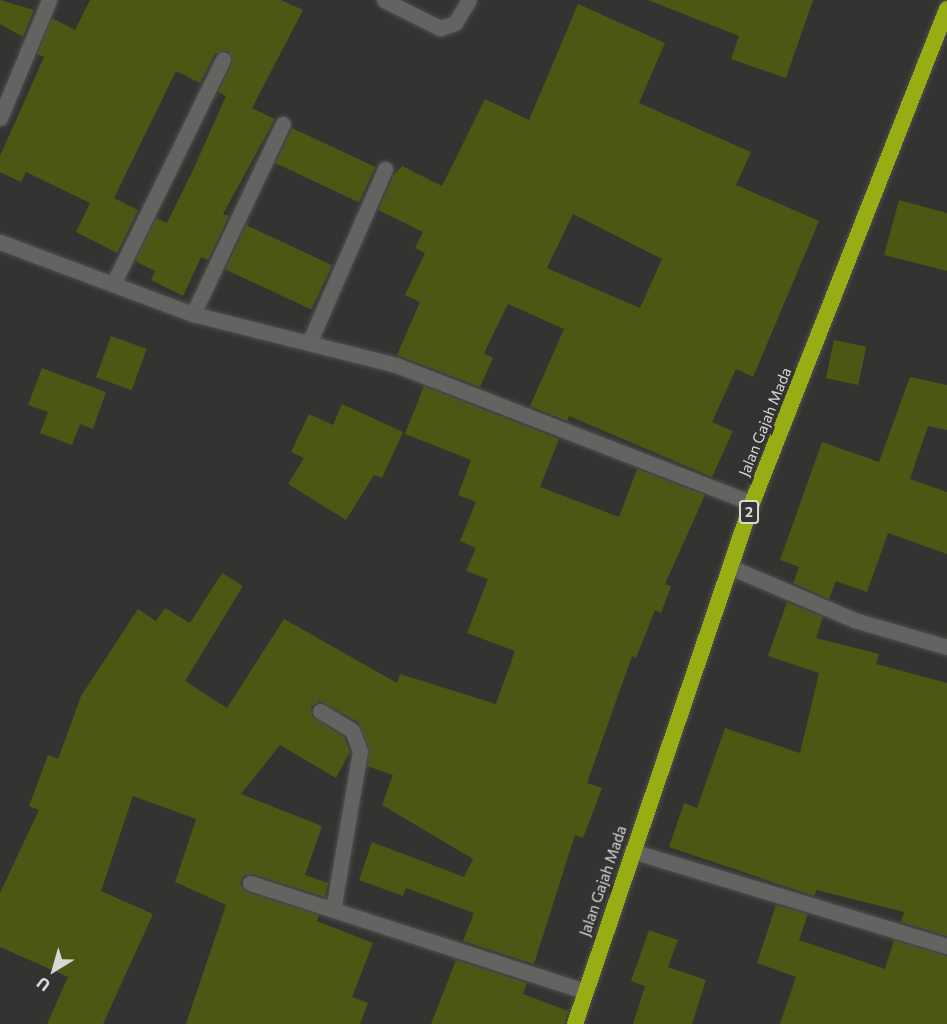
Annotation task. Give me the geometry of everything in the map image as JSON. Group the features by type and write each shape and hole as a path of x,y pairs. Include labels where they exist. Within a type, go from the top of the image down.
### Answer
{"highway":[{"name":"Jalan Gajah Mada","path":"575,1024 752,503 947,9"}],"street":[{"path":"0,118 49,0"},
{"path":"384,0 440,28 455,23 469,0"},
{"path":"113,284 223,59"},
{"path":"193,314 283,124"},
{"path":"309,343 384,169"},
{"path":"0,242 193,314 396,365 752,503"},
{"path":"730,567 854,620 947,646"},
{"path":"320,711 352,730 360,751 333,910"},
{"path":"632,851 947,946"},
{"path":"250,883 585,991"}],"building":[{"path":"0,0 34,10 23,37 0,24"},
{"path":"90,0 281,0 303,10 252,108 275,119 223,214 229,216 208,260 201,257 183,296 151,280 155,271 135,261 156,218 167,223 226,96 218,92 232,63 228,51 215,54 200,83 176,71 114,198 138,210 117,253 76,232 90,203 26,172 21,182 0,172 0,156 44,57 37,54 52,18 75,30"},
{"path":"648,0 813,0 786,78 731,59 739,36"},
{"path":"578,4 665,43 639,103 751,152 736,185 819,221 753,377 736,369 712,422 733,431 712,477 569,416 567,421 530,406 564,329 508,304 484,353 493,358 480,387 397,355 420,302 405,295 425,253 415,248 423,232 378,210 393,176 402,166 442,186 485,99 529,120","holes":["573,214 662,259 640,308 547,268"]},
{"path":"292,128 375,167 359,202 276,163"},
{"path":"899,200 947,213 947,271 884,255"},
{"path":"246,225 332,265 311,310 225,269"},
{"path":"111,336 147,349 132,390 96,377"},
{"path":"834,340 866,347 858,385 826,378"},
{"path":"42,368 106,392 93,429 80,424 72,445 40,433 48,412 28,405"},
{"path":"910,377 947,385 947,430 928,426 910,479 947,492 947,554 888,533 867,592 836,581 829,599 793,583 799,567 780,560 822,442 879,462"},
{"path":"424,386 559,439 540,487 619,517 637,469 705,495 665,584 671,586 661,613 655,610 636,658 632,656 587,783 602,788 583,838 575,835 534,964 463,941 474,913 406,888 403,896 359,880 372,842 464,877 473,859 382,805 393,775 367,766 369,748 358,722 320,701 311,707 312,716 344,737 350,752 336,778 280,745 241,794 322,826 305,875 328,883 325,897 252,874 243,876 240,884 247,892 319,915 317,921 373,943 352,997 368,1003 360,1024 186,1024 226,905 175,882 196,819 133,796 101,891 153,914 103,1024 47,1024 68,977 0,947 0,893 39,810 29,806 48,755 58,759 81,696 138,609 156,621 165,608 190,623 222,573 243,586 185,681 227,708 284,619 397,683 400,674 496,704 515,651 467,633 488,579 466,571 476,548 460,541 476,502 458,495 471,460 405,434"},
{"path":"342,404 403,432 382,478 374,475 346,520 288,484 304,458 291,452 309,414 333,425"},
{"path":"787,602 823,617 816,638 879,654 876,664 947,683 947,936 901,922 904,912 817,890 814,896 669,847 684,803 697,808 725,728 800,753 819,673 768,656"},
{"path":"776,905 808,914 799,940 885,969 894,940 947,956 947,1024 780,1024 796,977 757,963"},
{"path":"649,930 678,940 668,967 706,980 692,1024 633,1024 645,986 631,981"},
{"path":"456,960 527,983 523,994 568,1011 565,1024 431,1024"}]}
